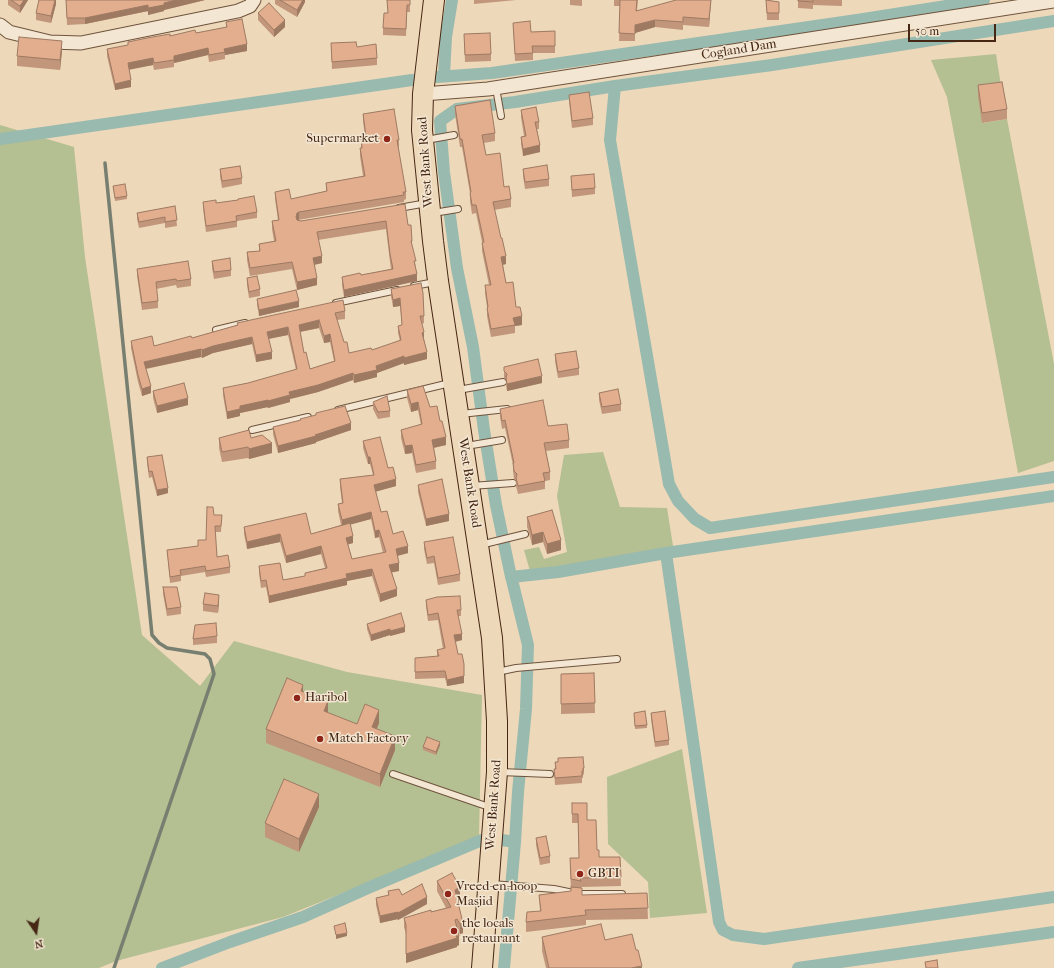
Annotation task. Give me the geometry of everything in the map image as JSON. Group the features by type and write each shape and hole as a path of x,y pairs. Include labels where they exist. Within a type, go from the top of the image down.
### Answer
{"main road":[{"name":"West Bank Road","path":"434,0 423,94 422,130 429,140 431,197 436,240 438,281 469,446 485,544 497,722 503,772 494,808 490,860 495,884 482,968"}],"street":[{"path":"0,25 9,32 50,42 81,43 238,11 250,6 254,0"},
{"name":"Cogland Dam","path":"423,94 497,92 1054,1"}],"lane":[{"path":"497,92 500,113"},
{"path":"429,140 451,136"},
{"path":"391,209 431,197 458,209"},
{"path":"408,288 438,281"},
{"path":"326,306 401,289"},
{"path":"216,330 252,322"},
{"path":"329,412 458,387 486,386 503,382"},
{"path":"463,414 507,409"},
{"path":"252,430 314,416"},
{"path":"469,446 502,440"},
{"path":"475,486 513,483"},
{"path":"485,544 525,534"},
{"path":"494,673 516,668 617,659"},
{"path":"503,772 550,774"},
{"path":"392,774 494,808"},
{"path":"495,884 554,889 578,894 626,894"}],"green space":[{"path":"996,54 1002,92 983,123 1007,119 1054,364 1054,461 1018,473 947,97 931,60"},
{"path":"0,125 74,147 85,257 142,635 200,686 234,641 347,672 482,695 479,838 283,917 116,961 99,968 0,968"},
{"path":"603,452 620,507 667,508 674,552 530,571 524,550 539,547 544,559 567,552 557,496 564,455"},
{"path":"682,749 707,913 650,918 648,882 608,844 607,777"}],"building":[{"path":"11,0 24,0 20,6"},
{"path":"39,0 55,0 51,16 36,13"},
{"path":"66,0 176,0 164,3 164,5 148,8 148,5 85,18 67,18"},
{"path":"280,0 303,0 297,10"},
{"path":"387,0 410,0 410,5 407,5 406,29 383,28 384,13 388,13"},
{"path":"620,0 637,0 636,11 676,0 711,0 709,19 683,17 683,22 655,20 635,25 635,34 619,33"},
{"path":"766,0 779,2 779,13 767,13"},
{"path":"813,0 813,2 798,1"},
{"path":"269,3 285,20 274,30 258,13"},
{"path":"242,19 247,44 224,49 225,52 209,55 208,48 174,56 174,60 154,63 153,58 128,63 131,80 115,84 107,49 128,45 128,42 147,38 170,34 170,36 195,30 196,33 227,27 226,22"},
{"path":"530,21 531,32 555,31 555,46 532,46 533,53 515,54 513,23"},
{"path":"490,33 491,54 465,55 464,34"},
{"path":"19,37 62,41 60,60 17,56"},
{"path":"356,42 357,47 376,44 377,58 332,62 331,43"},
{"path":"1002,82 1007,109 982,113 978,85"},
{"path":"589,92 593,118 572,121 569,95"},
{"path":"490,100 495,133 482,135 486,155 500,153 504,187 509,186 511,199 493,202 506,256 501,257 506,283 513,282 516,307 520,307 522,316 513,318 515,325 491,329 485,285 491,285 476,205 472,205 462,139 460,139 455,106"},
{"path":"536,107 539,122 535,122 540,145 523,149 521,137 526,136 521,110"},
{"path":"394,109 399,140 397,140 406,192 403,192 404,195 299,212 297,213 296,217 297,220 301,221 405,204 408,225 411,225 411,241 416,261 414,261 417,274 344,290 342,277 393,269 386,221 317,232 322,256 313,258 317,278 297,282 292,262 250,268 247,252 260,251 259,244 276,241 272,221 279,220 275,192 289,189 291,199 327,191 326,183 365,176 360,148 362,148 361,137 366,136 363,114"},
{"path":"547,165 549,179 525,182 523,169"},
{"path":"240,166 242,178 222,181 220,169"},
{"path":"594,174 595,188 572,190 571,176"},
{"path":"125,184 127,196 115,198 113,186"},
{"path":"254,196 257,212 236,216 237,221 206,226 203,202 216,200 216,203"},
{"path":"175,206 177,220 165,222 165,217 139,222 137,213"},
{"path":"230,258 231,270 214,272 212,261"},
{"path":"188,261 191,279 177,281 176,279 156,282 158,301 142,303 137,269"},
{"path":"257,276 260,289 249,292 247,278"},
{"path":"421,283 424,316 420,316 424,332 422,333 427,352 404,358 404,356 376,366 377,370 354,375 353,373 318,385 289,392 290,395 240,406 240,409 227,412 223,388 248,383 297,369 288,327 267,332 272,352 256,355 252,337 202,350 144,362 151,386 142,389 131,341 152,336 154,346 191,336 192,338 238,325 237,323 343,300 345,311 335,313 344,342 347,342 349,353 371,348 372,350 401,340 398,326 402,325 400,298 393,300 391,289","holes":["319,320 324,336 330,334 335,361 310,369 306,352 304,353 299,325"]},
{"path":"296,290 299,301 259,310 257,299"},
{"path":"576,351 579,368 558,372 555,354"},
{"path":"538,359 542,376 507,384 507,374 504,371 504,367"},
{"path":"184,383 188,398 157,406 153,391"},
{"path":"423,386 430,407 437,406 440,421 442,421 446,437 432,440 436,461 416,465 412,445 405,446 401,430 422,424 418,402 411,404 407,390"},
{"path":"618,389 621,404 602,407 599,393"},
{"path":"387,396 390,411 378,412 373,402"},
{"path":"543,400 548,426 567,424 569,440 544,443 550,472 543,473 545,481 518,486 516,478 517,474 514,471 514,463 505,420 502,421 500,409"},
{"path":"345,406 351,423 315,435 316,436 278,446 273,427 301,420 300,419 316,415 316,413"},
{"path":"249,430 251,438 262,435 272,443 249,449 248,447 222,452 219,438"},
{"path":"380,437 388,468 393,467 396,479 374,485 381,512 387,511 393,534 403,531 408,546 396,549 399,563 389,565 397,589 380,594 372,569 346,574 347,578 269,596 266,580 261,581 259,566 280,563 283,580 305,576 305,573 327,568 321,546 286,556 280,534 247,542 244,527 306,513 311,534 350,523 353,536 346,538 352,559 386,552 379,530 375,531 371,512 342,520 338,504 343,503 340,479 374,475 370,457 368,457 363,441"},
{"path":"162,455 168,488 157,490 152,471 149,472 147,457"},
{"path":"442,479 449,514 426,519 418,485"},
{"path":"207,507 213,507 214,515 222,515 221,526 215,526 217,557 228,555 230,567 206,571 205,566 180,570 181,575 170,577 167,550 198,546 198,540 206,540"},
{"path":"552,510 561,540 547,544 543,532 532,535 527,517"},
{"path":"453,537 460,574 438,578 434,556 427,558 424,542"},
{"path":"163,587 177,587 181,607 167,609"},
{"path":"205,593 219,595 218,606 203,604"},
{"path":"460,596 461,610 457,610 462,634 454,635 458,654 462,654 464,676 447,680 445,671 415,672 415,658 439,656 437,650 445,648 438,613 428,615 426,600 437,597"},
{"path":"401,613 405,627 390,631 390,629 371,635 367,624"},
{"path":"216,623 217,636 193,639 195,625"},
{"path":"594,673 595,703 561,704 561,674"},
{"name":"Match Factory","path":"287,678 303,685 301,691 328,701 324,711 357,724 365,704 379,710 372,727 395,736 380,774 266,729"},
{"path":"645,711 647,725 635,726 634,713"},
{"path":"665,711 669,740 655,742 651,713"},
{"path":"427,737 440,742 436,752 423,747"},
{"path":"583,757 584,768 582,771 582,776 555,778 555,762 558,762 558,758"},
{"path":"284,779 319,794 299,839 265,823"},
{"path":"572,803 587,803 587,820 596,820 597,850 599,850 599,857 620,857 621,877 580,878 581,881 571,879 570,858 579,858 578,814 572,814"},
{"path":"546,836 550,856 540,858 536,838"},
{"path":"452,873 460,887 455,890 463,923 460,924 457,919 455,920 459,936 456,936 457,938 406,954 406,925 404,918 431,910 431,912 451,907 437,881"},
{"path":"422,884 427,897 398,913 380,916 376,898 389,895 388,891 399,889 402,895"},
{"path":"571,887 582,888 582,895 647,893 648,908 585,910 586,915 526,922 527,912 541,911 539,895 571,891"},
{"path":"345,923 347,933 336,935 334,926"},
{"path":"601,924 605,940 632,934 642,966 631,968 549,968 542,937"},
{"path":"937,960 938,968 926,968 925,962"}],"waterway":[{"path":"444,76 446,37 452,0"},
{"path":"437,77 492,73 984,0"},
{"path":"504,968 526,709 528,645 510,572 496,505 473,347 457,268 444,172 440,121 457,109 772,65 1054,21"},
{"path":"0,139 412,80"},
{"path":"615,86 610,140 669,484 678,501 695,519 710,528 1054,477"},
{"path":"105,163 152,635 159,643 167,648 205,654 210,659 214,674 114,968"},
{"path":"511,577 558,572 666,553 1054,496"},
{"path":"666,553 719,922 723,930 733,935 764,939 1054,897"},
{"path":"162,968 230,942 303,917 482,840 495,839 515,842"},
{"path":"798,968 1054,932"}],"place":[{"name":"Supermarket","path":"387,139"},
{"name":"Haribol","path":"297,698"},
{"name":"Match Factory","path":"320,739"},
{"name":"GBTI","path":"580,874"},
{"name":"Vreed-en-hoop Masjid","path":"448,894"},
{"name":"the locals restaurant","path":"454,931"}]}
